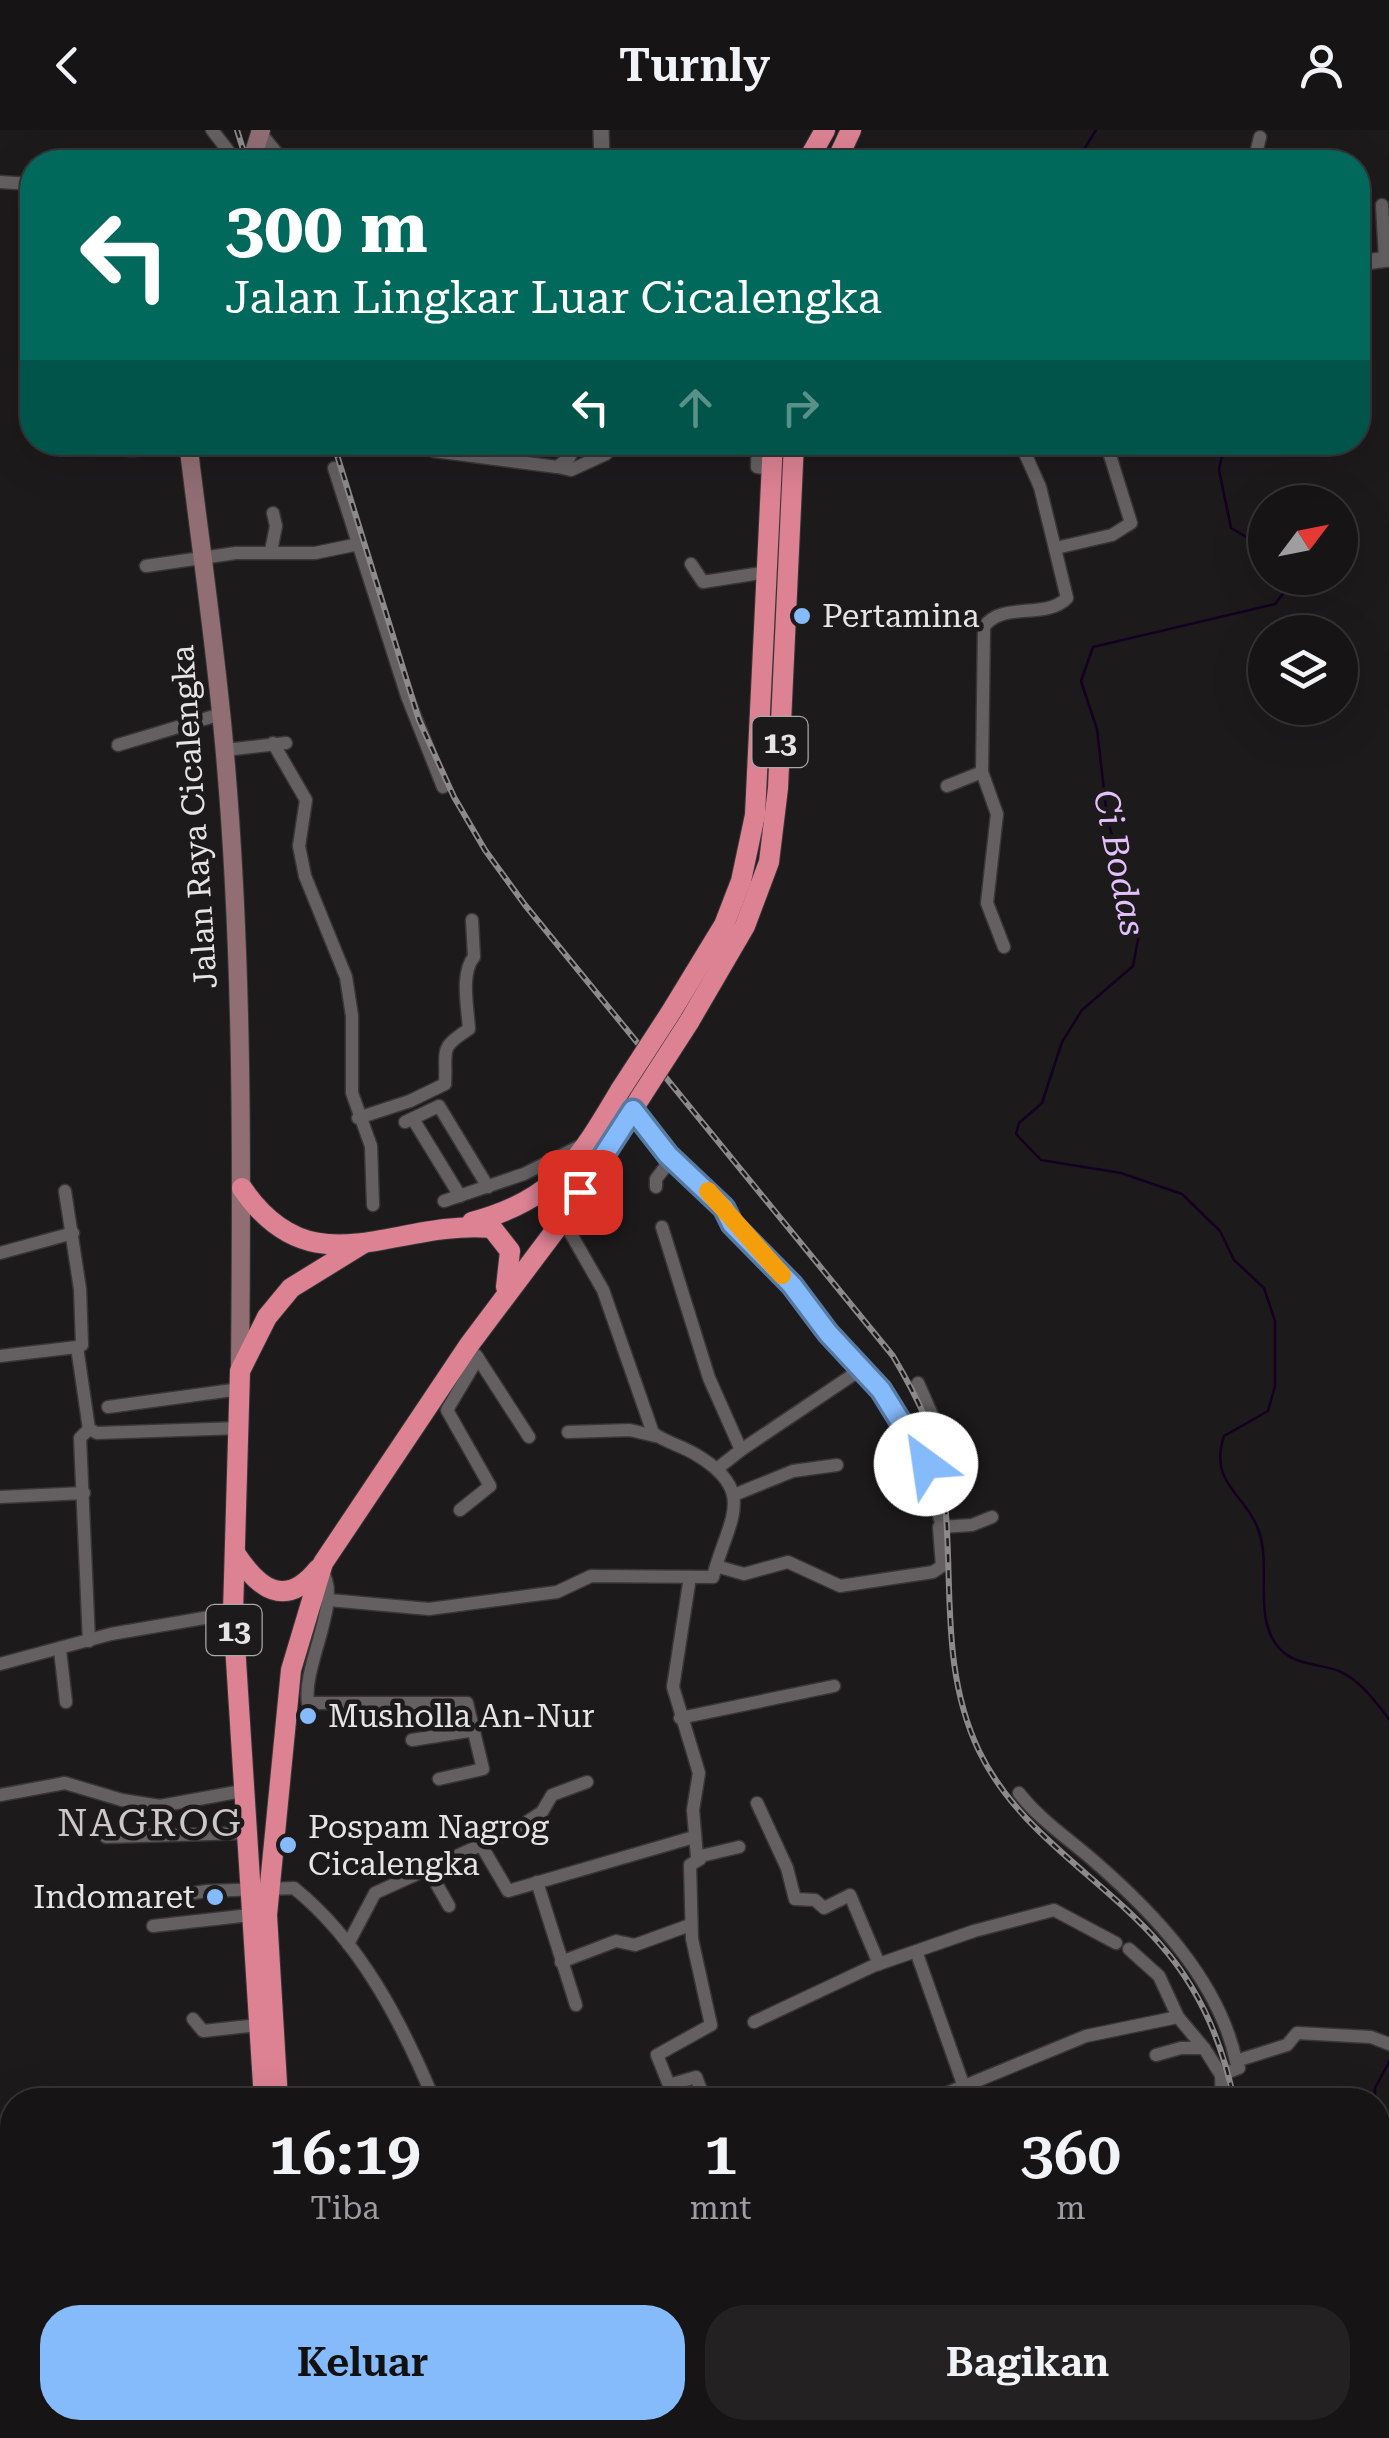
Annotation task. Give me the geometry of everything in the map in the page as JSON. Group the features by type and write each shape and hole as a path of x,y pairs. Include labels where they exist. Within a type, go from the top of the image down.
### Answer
{"highway":[{"name":"13","path":"277,2088 266,1934 291,1670 322,1566 473,1351 503,1299 563,1220 680,1017 724,925 741,881 755,815 773,455"},
{"name":"13","path":"680,1017 745,926 769,862 778,788 793,455"},
{"name":"13","path":"263,2088 234,1613 240,1380 266,1317 291,1288 364,1243 503,1214 541,1196 565,1176 591,1140 632,1099"},
{"path":"242,1188 259,1212 287,1235 329,1245 364,1243"},
{"path":"460,1225 492,1228 510,1251 503,1299"},
{"path":"234,1553 262,1587 277,1591 296,1588 322,1566"}],"main road":[{"name":"Jalan Raya Cicalengka","path":"189,455 225,750 242,1188 240,1380"}],"street":[{"path":"1257,150 1260,137"},
{"path":"1382,204 1387,259"},
{"path":"459,455 571,470 604,455"},
{"path":"558,467 567,455"},
{"path":"757,455 757,467 772,469"},
{"path":"1004,947 988,913 996,807 982,772 984,627 996,616 1055,608 1064,602 1066,588 1040,487 1026,455"},
{"path":"1056,548 1110,536 1130,523 1110,455"},
{"path":"334,468 406,696 443,787"},
{"path":"271,552 276,526 273,513"},
{"path":"146,566 271,552 315,553 359,544"},
{"path":"691,564 703,582 767,572"},
{"path":"118,744 221,714"},
{"path":"225,750 280,743 306,800 300,850 305,876 346,976 352,1016 352,1093 372,1150 372,1205"},
{"path":"947,786 982,772"},
{"path":"358,1118 410,1102 445,1084 444,1052 452,1036 469,1029 472,920"},
{"path":"632,1099 672,1158 724,1208 732,1224 863,1368 918,1441 942,1526"},
{"path":"460,1196 409,1121 439,1106 488,1187"},
{"path":"444,1201 488,1187 591,1140"},
{"path":"656,1188 656,1179 672,1158"},
{"path":"0,1356 82,1346 73,1232 65,1191"},
{"path":"563,1220 603,1290 650,1427 658,1437"},
{"path":"662,1227 709,1378 741,1450"},
{"path":"0,1252 73,1232"},
{"path":"77,1348 90,1429"},
{"path":"473,1351 529,1437"},
{"path":"460,1510 490,1486 447,1410 473,1351"},
{"path":"718,1468 863,1368"},
{"path":"108,1408 240,1380"},
{"path":"918,1383 936,1424 918,1441"},
{"path":"90,1429 102,1434 239,1428"},
{"path":"89,1641 80,1438 90,1429"},
{"path":"329,1600 428,1608 557,1592 591,1576 712,1578 736,1512 734,1495 718,1468 658,1437 630,1430 568,1432"},
{"path":"734,1495 793,1471 836,1466"},
{"path":"0,1497 84,1493"},
{"path":"716,1566 744,1574 788,1562 840,1586 933,1572 942,1566 937,1532 942,1526 972,1525 992,1517"},
{"path":"322,1566 330,1586 329,1600 316,1642 308,1703 463,1702 470,1708 483,1769 439,1779"},
{"path":"690,1577 673,1675 680,1718 699,1773 694,1838 700,1859"},
{"path":"0,1664 89,1641 234,1613"},
{"path":"60,1650 66,1702"},
{"path":"680,1718 834,1686"},
{"path":"412,1740 475,1730"},
{"path":"0,1795 65,1782 122,1800 160,1806 242,1790"},
{"path":"348,1944 375,1893 531,1820 552,1795 587,1782"},
{"path":"1020,1793 1130,1894 1176,1944 1216,2010 1239,2068 1221,2075"},
{"path":"757,1804 788,1868 795,1899 815,1900 824,1908 850,1895 878,1964"},
{"path":"106,1837 246,1833"},
{"path":"481,1844 506,1891 694,1838"},
{"path":"700,2088 696,2077 670,2086 657,2056 712,2025 690,1926 690,1865 739,1847"},
{"path":"428,1869 449,1906"},
{"path":"537,1882 576,2005"},
{"path":"132,1902 249,1888 294,1888 348,1944 408,2042 429,2088"},
{"path":"754,2022 878,1964 916,1954 974,1930 1054,1910 1123,1946 1159,1976 1178,2017 1221,2075 1222,2088"},
{"path":"153,1926 250,1915"},
{"path":"562,1962 616,1941 636,1945 690,1926"},
{"path":"916,1954 964,2084"},
{"path":"956,2088 1086,2036 1178,2017"},
{"path":"193,2019 203,2030 258,2025"},
{"path":"1236,2062 1287,2045 1297,2033 1370,2038 1389,2044"},
{"path":"1156,2055 1181,2048 1204,2048"}],"waterway":[{"name":"Ci Bodas","path":"1084,150 1096,130"},
{"name":"Ci Bodas","path":"1222,455 1219,470 1231,528 1248,538"},
{"name":"Ci Bodas","path":"1282,595 1275,604 1093,647 1081,681 1097,729 1107,817 1139,934 1133,966 1082,1010 1062,1042 1042,1103 1019,1123 1016,1134 1041,1160 1121,1173 1182,1194 1220,1231 1234,1260 1264,1288 1275,1321 1275,1386 1268,1411 1224,1436 1220,1452 1225,1477 1259,1532 1267,1625 1282,1651 1354,1680 1389,1719"},
{"name":"Ci Bodas","path":"1375,2088 1389,2062"}],"railway":[{"path":"237,130 243,150"},
{"path":"337,455 419,720 454,797 485,850 525,905 893,1356 924,1416 940,1465 953,1652 966,1719 979,1751 1016,1807 1137,1920 1174,1961 1208,2017 1231,2088"}],"slow traffic":[{"path":"708,1191 724,1208 728,1220 782,1275"}],"place":[{"name":"Pertamina","path":"802,616"},
{"name":"Musholla An-Nur","path":"308,1716"},
{"name":"Pospam Nagrog Cicalengka","path":"288,1845"},
{"name":"Indomaret","path":"215,1897"}],"district":[{"name":"NAGROG","path":"150,1823"}],"route":[{"path":"580,1192 633,1110 668,1155 724,1208 728,1220 792,1285 828,1333 881,1390 918,1441 926,1464"}]}
